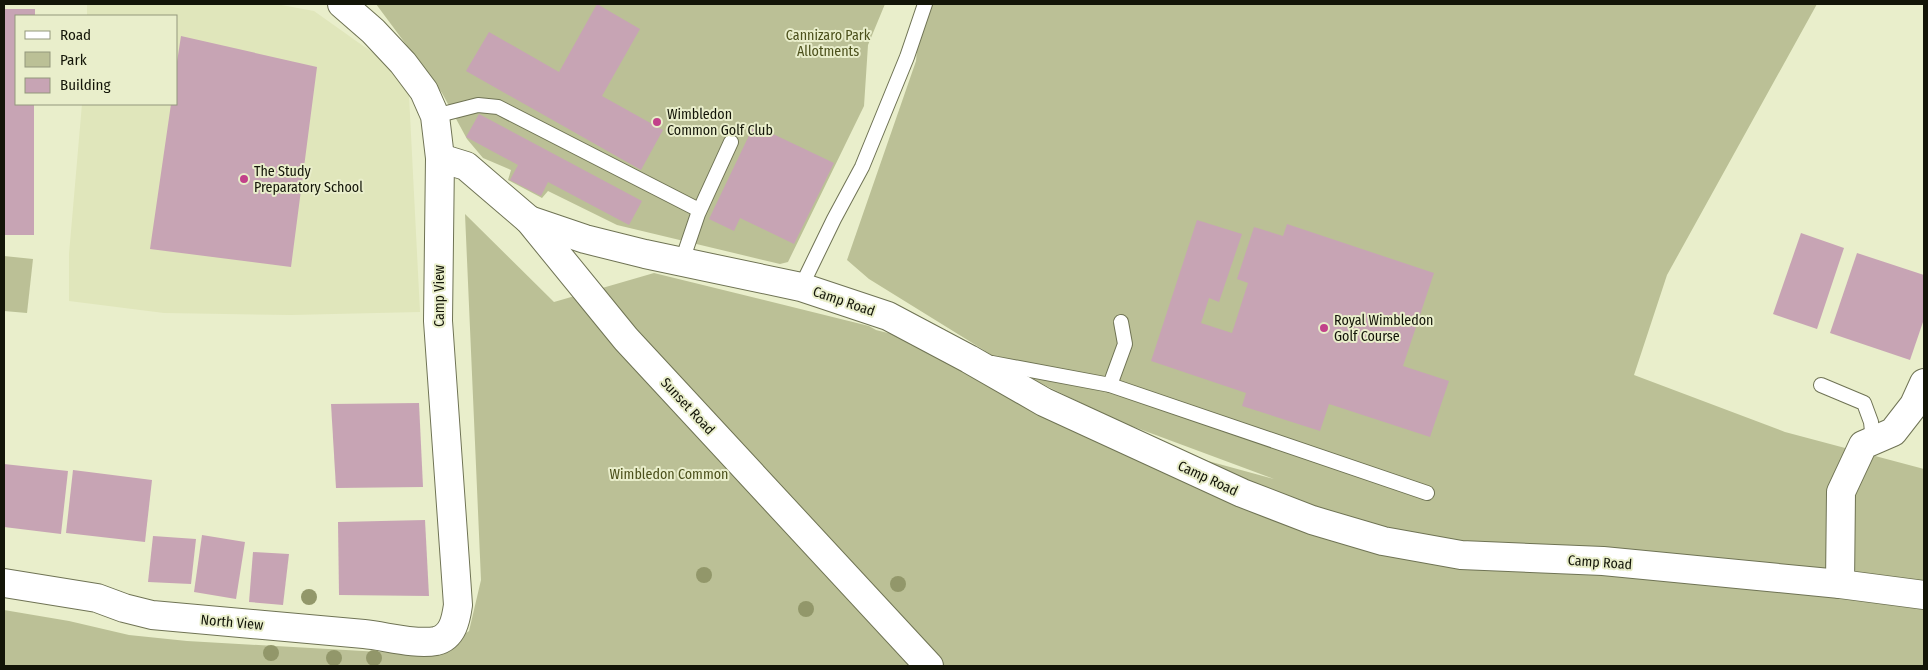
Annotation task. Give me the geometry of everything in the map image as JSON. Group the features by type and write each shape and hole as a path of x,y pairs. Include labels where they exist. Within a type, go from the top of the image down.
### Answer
{"street":[{"name":"Camp View","path":"342,4 373,31 403,63 424,91 435,116 440,158 438,321 458,605 455,623"},
{"name":"Sunset Road","path":"440,158 466,166 529,220 626,339 929,666"},
{"name":"Camp Road","path":"529,220 585,239 802,286 888,316 1044,402 1242,493 1312,520 1383,541 1461,555 1603,561 1840,584 1924,595"},
{"path":"1840,584 1841,492 1863,445 1893,432 1914,405 1924,383"},
{"name":"North View","path":"4,583 97,598 124,608 152,615 422,641 438,641 448,634 455,623"}],"lane":[{"path":"802,286 834,219 862,167 907,57 925,4"},
{"path":"435,116 478,104 498,107 699,210"},
{"path":"682,261 699,210 731,142"},
{"path":"1110,385 1125,344 1120,322"},
{"path":"969,359 1110,385 1427,493"},
{"path":"1821,385 1864,403 1871,422 1873,441"}],"shaded area":[{"name":"The Study Preparatory School","path":"87,4 276,4 314,11 383,60 409,95 420,312 291,315 164,313 69,301 69,254 82,105 178,105 178,15 87,15"}],"green space":[{"name":"Wimbledon Common Golf Club","path":"376,4 885,4 868,45 864,106 788,262 780,264 617,225 548,191 542,198 508,180 511,170 483,158 467,139 442,93"},
{"name":"Wimbledon Common","path":"921,4 1817,4 1667,275 1634,375 1785,432 1924,469 1924,666 4,666 4,610 69,621 129,635 187,641 433,655 469,631 481,580 465,214 554,302 654,273 869,326 876,330 908,338 1208,461 1274,479 1118,421 1024,375 869,279 847,260 916,61"},
{"path":"4,256 33,259 27,313 4,311"}],"building":[{"path":"597,4 640,29 602,96 663,130 641,170 466,71 489,32 559,72"},
{"path":"4,9 35,9 35,15 15,15 15,105 34,105 34,235 4,235"},
{"path":"181,36 317,67 291,267 150,249 171,105 178,105 178,55"},
{"path":"479,114 642,201 629,225 548,182 541,196 510,180 518,165 466,137"},
{"path":"754,125 834,163 794,244 740,218 734,231 709,219"},
{"name":"Royal Wimbledon Golf Course","path":"1197,220 1242,234 1219,302 1209,298 1201,323 1232,333 1248,283 1237,279 1254,227 1283,236 1287,224 1434,273 1403,366 1449,381 1430,437 1329,404 1320,431 1242,406 1246,393 1151,361"},
{"path":"1801,233 1844,248 1817,329 1773,314"},
{"path":"1857,253 1924,275 1924,319 1910,360 1830,333"},
{"path":"419,403 423,487 336,488 331,404"},
{"path":"4,464 68,471 61,534 4,527"},
{"path":"73,470 152,480 145,542 66,533"},
{"path":"425,520 429,596 339,595 338,522"},
{"path":"202,535 245,542 236,599 194,592"},
{"path":"153,536 196,539 191,584 148,582"},
{"path":"253,552 289,554 283,605 249,602"}],"place":[{"name":"Wimbledon Common Golf Club","path":"657,122"},
{"name":"The Study Preparatory School","path":"244,179"},
{"name":"Royal Wimbledon Golf Course","path":"1324,328"}],"park label":[{"name":"Cannizaro Park Allotments","path":"828,43"}]}
